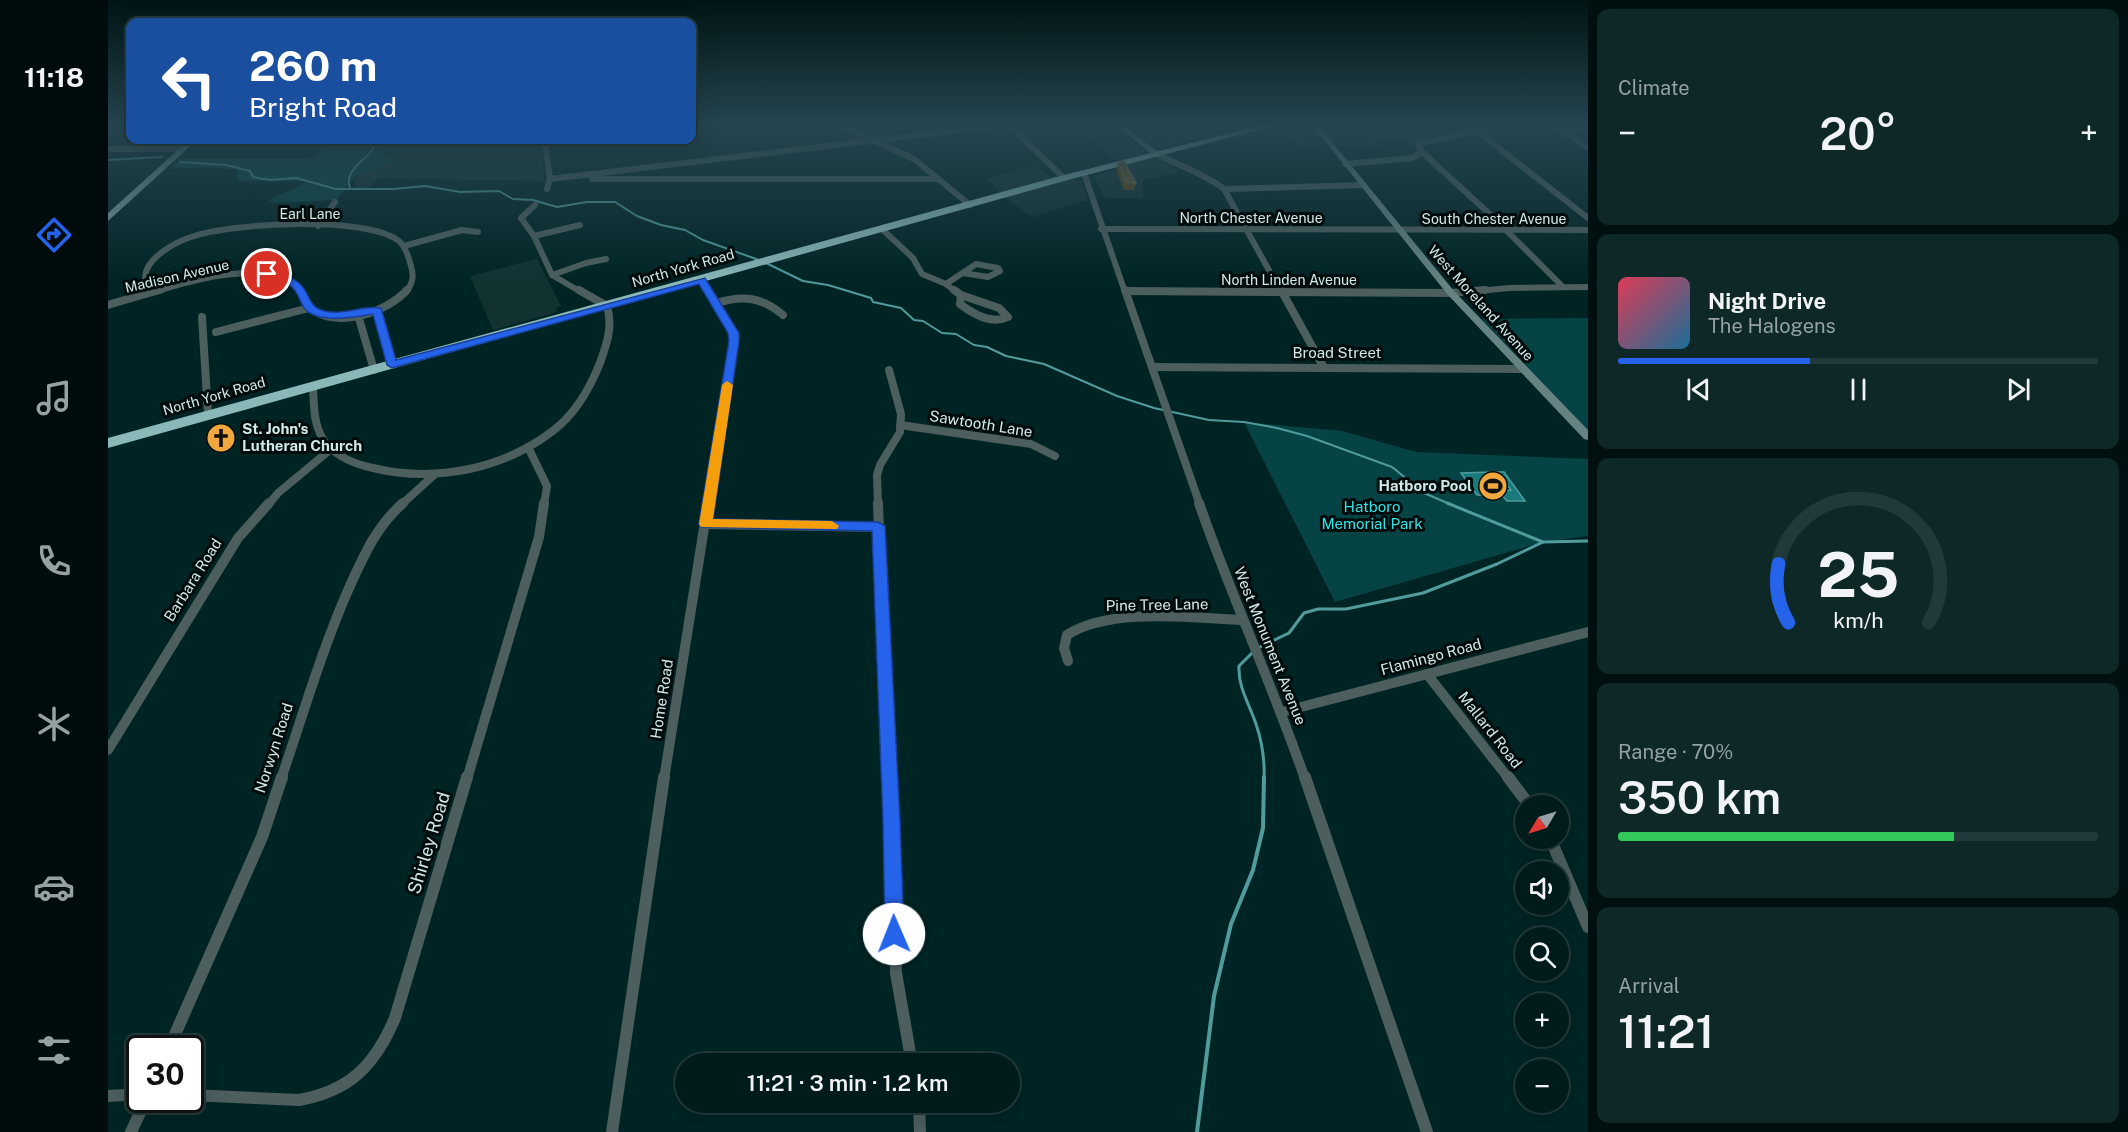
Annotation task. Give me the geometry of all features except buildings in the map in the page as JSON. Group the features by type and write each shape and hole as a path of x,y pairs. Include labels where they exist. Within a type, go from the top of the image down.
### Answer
{"highway":[{"name":"North York Road","path":"108,443 1061,179"}],"main road":[{"path":"108,218 151,179"}],"street":[{"path":"548,189 550,179 938,179 970,205"},
{"name":"West Monument Avenue","path":"1085,179 1101,229 1127,291 1185,468 1242,620 1282,712 1427,1132"},
{"path":"1211,179 1224,189 1323,366"},
{"name":"West Moreland Avenue","path":"1358,179 1451,293 1588,436"},
{"path":"1451,179 1508,231 1563,287"},
{"path":"1541,179 1588,218"},
{"path":"1224,189 1364,185"},
{"path":"318,226 335,202"},
{"path":"313,386 316,423 323,440 331,449 349,461 373,469 434,475 496,460 528,447 555,429 586,396 612,324 606,306 552,275 534,236 521,218 535,205"},
{"path":"534,236 580,225"},
{"name":"Earl Lane","path":"145,295 146,270 153,260 178,242 193,236 236,227 356,226 388,235 404,246"},
{"path":"882,229 913,258 922,274 946,284 962,295 999,308 1008,317 995,321 965,309 960,304 962,295"},
{"name":"North Chester Avenue","path":"1101,229 1401,231"},
{"path":"216,332 309,308 329,315 358,315 377,311 402,296 413,281 404,246 462,230 478,232"},
{"name":"South Chester Avenue","path":"1401,231 1588,230"},
{"path":"552,275 586,263 606,259"},
{"path":"946,284 976,264 998,268 1000,271 993,277 963,273"},
{"name":"Madison Avenue","path":"108,305 221,276 267,274 297,286 309,308"},
{"name":"Home Road","path":"612,1132 656,833 734,341 733,333 702,280"},
{"name":"North Linden Avenue","path":"1127,291 1451,293 1588,287"},
{"path":"717,303 739,296 752,296 768,302 783,315"},
{"path":"377,311 392,365"},
{"path":"358,315 374,370"},
{"path":"202,317 208,414"},
{"name":"Broad Street","path":"1152,367 1323,366 1522,369"},
{"path":"889,369 901,414 900,432 880,465 877,475 878,526 896,973 910,1053"},
{"name":"Sawtooth Lane","path":"900,425 1031,444 1055,456"},
{"name":"Shirley Road","path":"204,1096 299,1100 316,1098 332,1093 354,1079 383,1046 395,1018 539,537 547,486 528,447"},
{"name":"Barbara Road","path":"108,750 219,567 244,530 278,493 331,449"},
{"name":"Norwyn Road","path":"174,1035 262,837 332,626 370,542 387,517 434,475"},
{"path":"705,524 878,526"},
{"name":"Pine Tree Lane","path":"1068,661 1063,643 1066,635 1074,629 1094,622 1118,618 1242,620"},
{"name":"Flamingo Road","path":"1282,712 1426,674 1585,636"},
{"name":"Mallard Road","path":"1426,674 1521,795"},
{"path":"1555,849 1588,927"},
{"path":"108,1096 126,1095"},
{"path":"131,1132 140,1113"},
{"path":"919,1113 920,1132"}],"shaded area":[{"path":"377,179 370,187 360,190 356,188 354,180"},
{"path":"424,179 544,179 544,181"},
{"path":"988,179 1065,179 1081,181 1088,200 1032,217 1007,199"},
{"path":"1095,179 1148,179 1143,180 1143,198 1105,198"},
{"path":"537,259 561,306 555,308 558,312 493,330 470,276"},
{"name":"Hatboro Pool","path":"1492,472 1502,486 1505,485 1495,472 1504,472 1525,501 1507,501 1502,495 1505,491 1511,490 1509,487 1493,487 1494,495 1477,495 1461,473"}],"green space":[{"path":"237,179 353,179 336,200 274,203 269,201 298,187 305,181 237,181"},
{"path":"1588,318 1588,430 1482,319"},
{"name":"Hatboro Memorial Park","path":"1244,422 1342,431 1416,452 1588,459 1588,536 1543,542 1335,602"}],"waterway":[{"path":"263,179 285,179"},
{"path":"299,179 336,189 394,189 425,186 460,192 499,191 513,199 533,200 557,207 587,202 615,202 637,216 661,225 685,230 703,240 759,260"},
{"path":"349,179 350,188"},
{"path":"766,263 803,281 828,285 871,298 873,302 901,308 914,320 923,321 942,333 956,334 974,345 987,347 1006,356 1044,364 1117,396 1154,408 1209,420 1244,422 1277,428 1307,436 1392,467 1424,493 1452,505"},
{"path":"1447,503 1543,542"},
{"path":"1543,542 1588,541"},
{"path":"1258,648 1289,633 1304,613 1318,609 1346,609 1423,593 1497,564 1543,542"},
{"path":"1253,652 1239,666 1239,674 1260,738 1264,778"},
{"path":"1197,1132 1214,996 1231,924 1253,870 1263,828 1264,778"}],"slow traffic":[{"path":"727,385 705,524 832,526"}],"place":[{"name":"St. John's Lutheran Church","path":"221,438"},
{"name":"Hatboro Pool","path":"1493,486"}],"route":[{"path":"267,274 297,286 309,308 318,313 343,316 377,311 392,365 702,280 733,333 734,341 705,524 878,526 892,821 894,934"}]}
